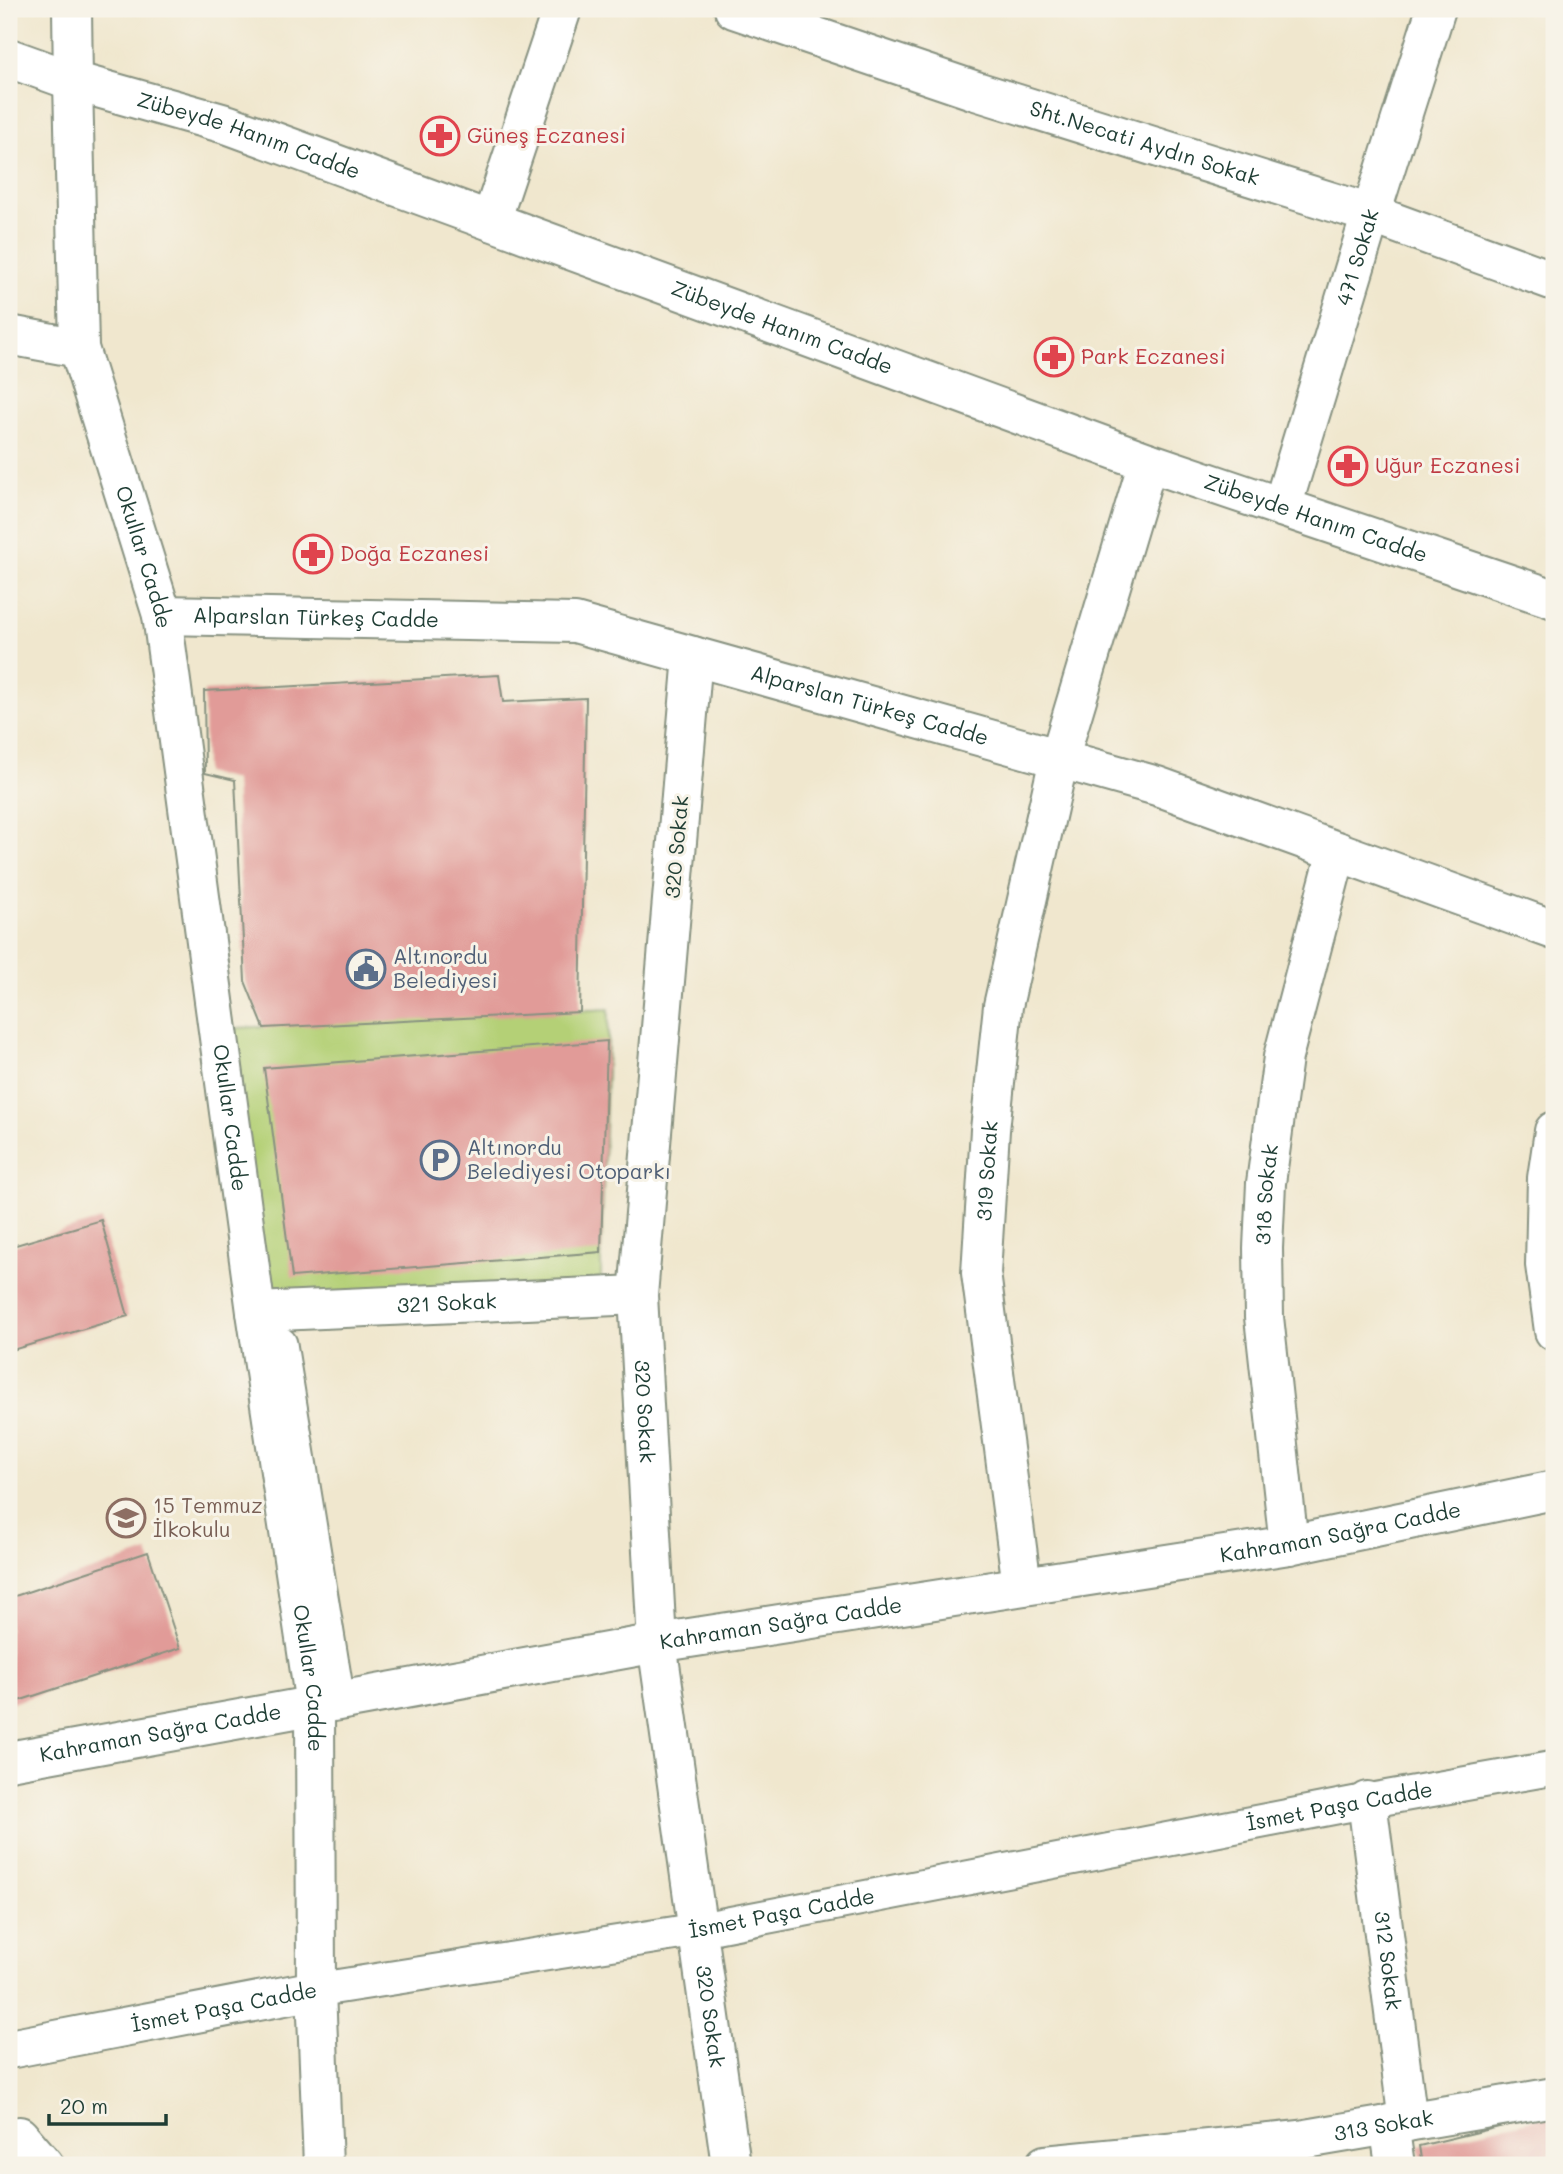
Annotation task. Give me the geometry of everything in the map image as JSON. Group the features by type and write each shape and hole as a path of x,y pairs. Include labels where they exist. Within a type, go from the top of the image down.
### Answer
{"street":[{"name":"Okullar Cadde","path":"72,9 79,348 169,615 265,1312 327,1703 316,1990 323,2165"},
{"path":"491,221 562,9"},
{"name":"Sht.Necati Aydın Sokak","path":"734,9 976,91 1371,214 1554,281"},
{"name":"471 Sokak","path":"1282,507 1436,9"},
{"name":"Zübeyde Hanım Cadde","path":"9,58 73,81 229,125 1148,462 1554,598"},
{"path":"9,335 79,348"},
{"name":"319 Sokak","path":"1022,1586 981,1273 990,1130 1003,1006 1059,759 1148,462"},
{"name":"Alparslan Türkeş Cadde","path":"169,615 575,623 1157,786 1554,930"},
{"name":"320 Sokak","path":"693,656 638,1295 657,1643 731,2165"},
{"name":"318 Sokak","path":"1289,1545 1264,1317 1266,1183 1283,1057 1337,851"},
{"path":"1554,1131 1547,1178 1545,1265 1554,1331"},
{"name":"321 Sokak","path":"265,1312 638,1295"},
{"name":"Kahraman Sağra Cadde","path":"9,1760 657,1643 1289,1545 1554,1490"},
{"name":"İsmet Paşa Cadde","path":"9,2049 316,1990 698,1930 1367,1801 1554,1768"},
{"name":"312 Sokak","path":"1367,1801 1399,2123 1395,2165"},
{"name":"313 Sokak","path":"1045,2165 1300,2140 1554,2097"},
{"path":"9,2138 19,2136 44,2165"}],"green space":[{"name":"Altınordu Belediyesi Otoparkı","path":"609,1009 601,1297 274,1312 218,1029"}],"building":[{"path":"499,675 503,702 586,698 580,1012 264,1028 245,981 235,780 205,773 204,691"},
{"name":"Altınordu Belediyesi Otoparkı","path":"607,1041 601,1252 292,1277 264,1068"},
{"path":"101,1220 128,1316 9,1351 9,1247"},
{"path":"148,1552 180,1648 9,1704 9,1598"},
{"path":"1554,2114 1554,2165 1422,2165 1419,2146"}],"place":[{"name":"Güneş Eczanesi","path":"440,136"},
{"name":"Park Eczanesi","path":"1054,357"},
{"name":"Uğur Eczanesi","path":"1348,466"},
{"name":"Doğa Eczanesi","path":"313,554"},
{"name":"Altınordu Belediyesi","path":"366,969"},
{"name":"Altınordu Belediyesi Otoparkı","path":"440,1160"},
{"name":"15 Temmuz İlkokulu","path":"126,1518"}]}
